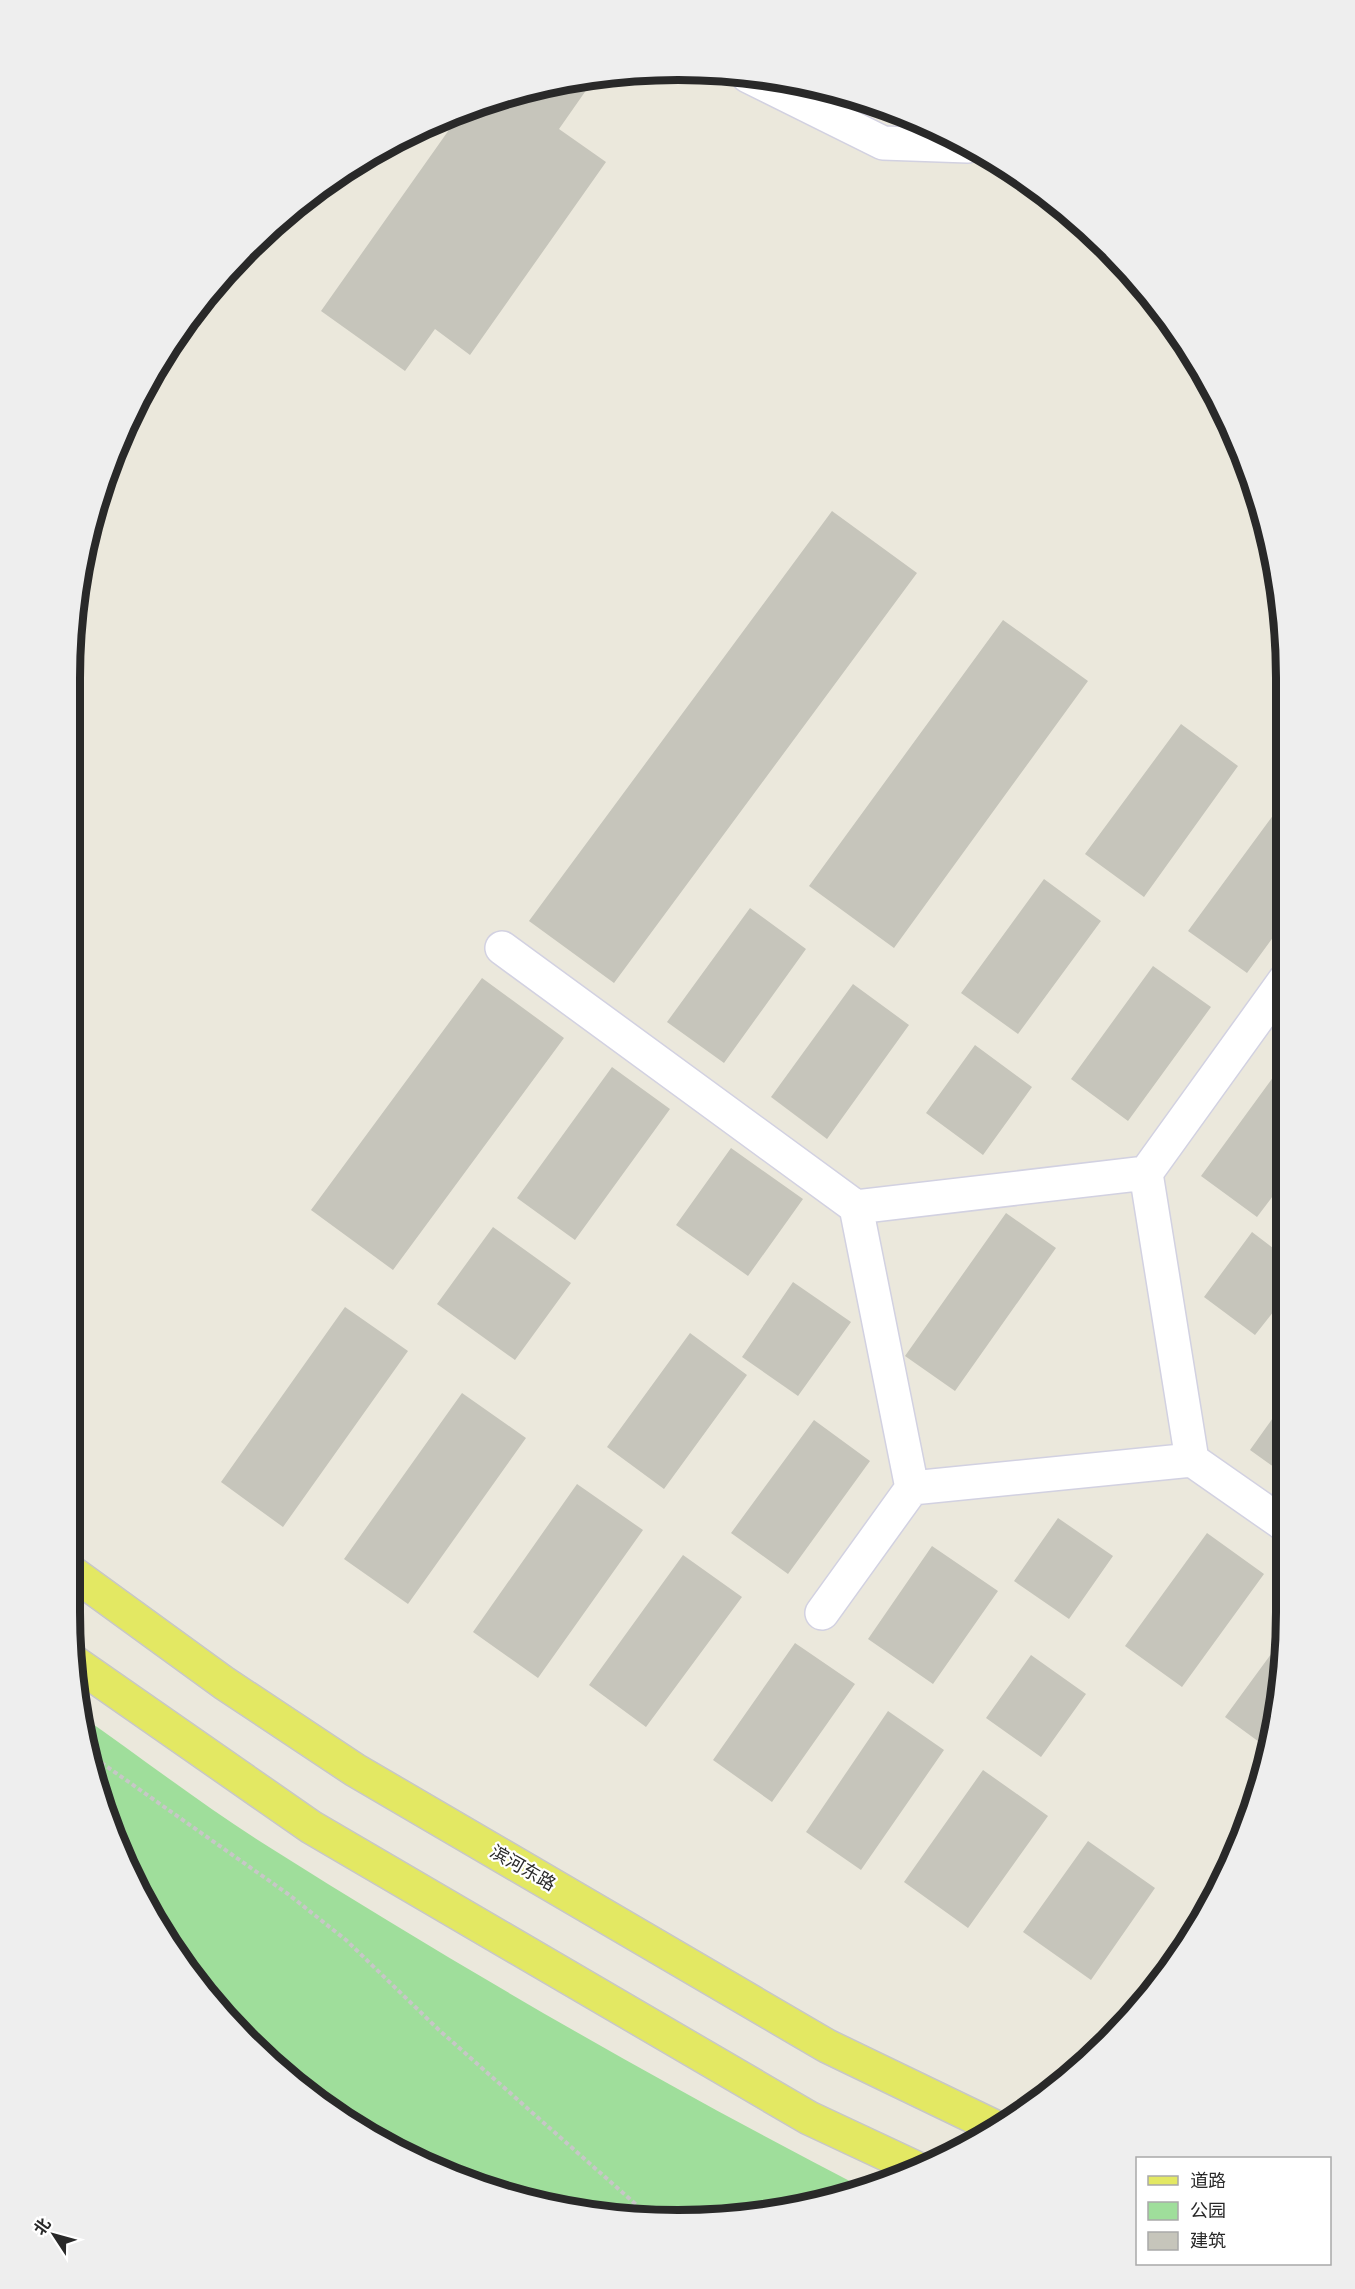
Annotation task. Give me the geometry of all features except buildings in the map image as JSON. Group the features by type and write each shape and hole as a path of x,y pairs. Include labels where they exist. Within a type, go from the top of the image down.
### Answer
{"main road":[{"name":"滨河东路","path":"80,1578 224,1683 355,1770 827,2046 986,2123"},
{"path":"83,1668 311,1827 809,2118 907,2164"}],"street":[{"path":"771,87 883,143 950,145"},
{"path":"502,948 856,1208 912,1488 822,1613"},
{"path":"1192,1460 1146,1173 1276,992"},
{"path":"856,1208 1146,1173"},
{"path":"912,1488 1192,1460 1276,1519"}],"path":[{"path":"99,1761 288,1894 346,1940 439,2030 639,2208"}],"green space":[{"path":"90,1722 245,1831 415,1937 562,2024 853,2183 794,2198 717,2208 678,2210 599,2204 561,2198 485,2178 413,2148 345,2109 283,2061 255,2034 203,1976 180,1944 141,1876 125,1840 111,1804"}]}
